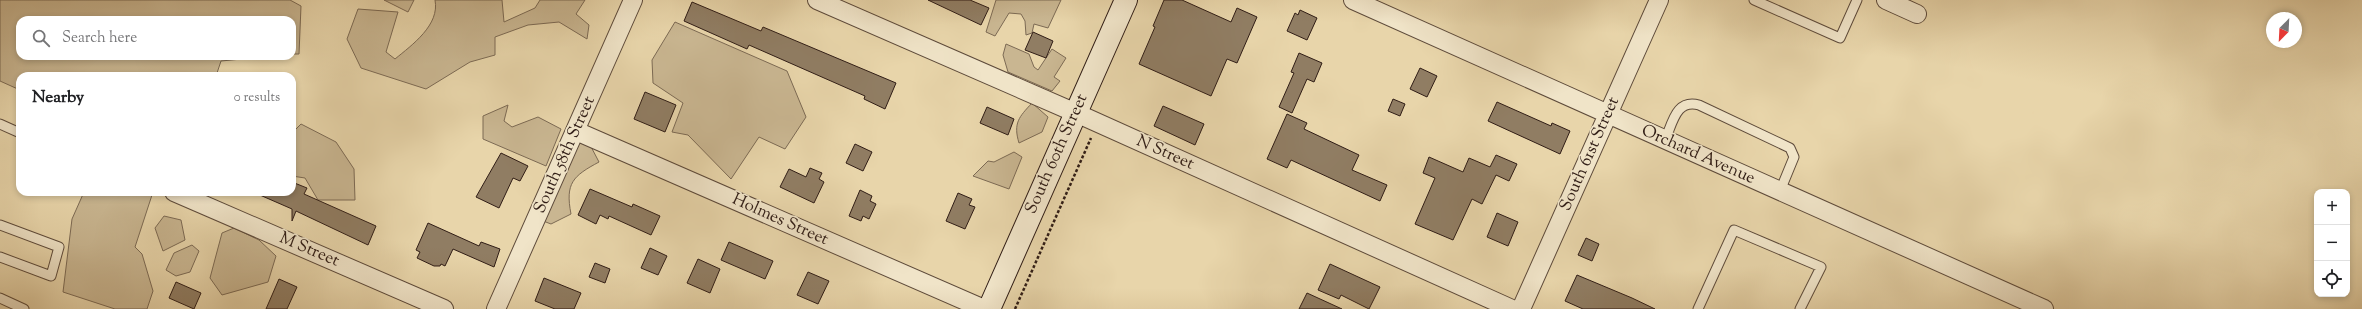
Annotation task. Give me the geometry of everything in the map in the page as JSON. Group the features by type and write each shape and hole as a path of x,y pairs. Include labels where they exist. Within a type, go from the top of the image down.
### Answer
{"main road":[{"name":"South 60th Street","path":"989,309 1126,0"}],"street":[{"name":"South 58th Street","path":"496,309 633,0"},
{"name":"N Street","path":"817,0 1076,113 1512,309"},
{"name":"Orchard Avenue","path":"1353,0 2044,309"},
{"name":"South 61st Street","path":"1522,309 1659,0"},
{"path":"1886,0 1917,14"},
{"name":"Holmes Street","path":"576,131 984,309"},
{"name":"M Street","path":"183,196 444,309"}],"lane":[{"path":"1754,0 1840,38 1857,0"},
{"path":"1665,140 1681,107 1688,103 1699,105 1790,148 1794,157 1780,191"},
{"path":"0,124 16,131"},
{"path":"0,225 59,247 51,276 0,257"},
{"path":"1698,309 1734,230 1821,267 1800,309"},
{"path":"0,298 24,309"}],"path":[{"path":"1015,309 1098,123"}],"shaded area":[{"path":"0,0 290,0 301,6 299,54 296,54 296,16 16,16 16,60 231,60 221,61 217,72 16,72 16,88 0,81"},
{"path":"384,0 414,0 408,12"},
{"path":"435,0 502,0 504,22 535,8 540,0 585,0 576,14 589,25 587,39 559,22 528,25 495,37 495,55 470,62 426,89 361,68 347,39 358,9 398,12 386,52 395,59 416,41 429,26 433,18"},
{"path":"996,0 1061,0 1048,28 1034,24 1032,33 1026,35 1025,21 1021,14 1009,13 995,36 986,32"},
{"path":"675,22 787,71 806,117 785,149 759,137 731,179 688,135 672,132 683,103 653,83 652,60"},
{"path":"1006,44 1029,54 1034,67 1038,70 1052,49 1066,58 1054,77 1060,81 1052,91 1008,72 1003,55"},
{"path":"1032,103 1048,117 1042,132 1019,143 1017,136 1018,121"},
{"path":"508,105 504,121 512,127 538,117 561,129 546,166 483,139 483,116"},
{"path":"301,124 336,142 354,169 355,200 318,200 305,178 296,177 296,129"},
{"path":"588,141 599,162 577,176 573,182 569,195 571,214 551,224 538,219 572,142"},
{"path":"1014,152 1022,157 1009,189 973,176 988,161 994,162"},
{"path":"82,196 152,196 135,247 142,254 153,291 147,309 115,309 63,292 72,219"},
{"path":"164,216 181,220 185,240 163,251 155,228"},
{"path":"234,228 259,240 276,256 268,282 222,295 210,278 222,233"},
{"path":"192,245 199,251 190,272 176,276 166,270 174,253"}],"building":[{"path":"928,0 970,0 989,8 981,25"},
{"path":"1164,0 1182,0 1231,22 1237,8 1257,17 1237,63 1227,59 1211,96 1139,64 1155,27 1153,26"},
{"path":"692,2 761,31 763,27 896,83 885,109 864,99 865,96 749,45 747,49 684,21"},
{"path":"1300,10 1317,18 1307,40 1287,31 1295,13 1298,15"},
{"path":"1033,32 1053,41 1046,58 1025,50"},
{"path":"1299,53 1322,63 1314,82 1307,79 1292,113 1279,107 1294,73 1291,72"},
{"path":"1420,68 1437,76 1427,97 1410,89"},
{"path":"645,92 676,105 665,132 634,119"},
{"path":"1393,99 1405,104 1400,116 1388,111"},
{"path":"1497,102 1551,126 1552,123 1570,131 1560,154 1488,121"},
{"path":"1163,106 1204,124 1195,145 1154,126"},
{"path":"987,107 1014,119 1008,135 980,123"},
{"path":"1287,114 1307,123 1304,129 1359,155 1352,170 1387,185 1380,201 1291,160 1287,168 1267,159"},
{"path":"855,144 872,152 863,171 846,163"},
{"path":"501,153 528,166 520,181 513,178 499,208 476,197"},
{"path":"1496,155 1517,164 1509,181 1496,175 1482,204 1472,199 1453,240 1415,224 1435,178 1423,173 1429,157 1463,172 1469,158 1490,167"},
{"path":"810,168 822,173 819,179 824,182 814,203 780,187 789,169 806,177"},
{"path":"296,184 307,188 304,194 376,226 368,245 296,211 292,221 292,209 262,196 296,196"},
{"path":"590,189 632,207 633,204 660,216 651,235 609,216 608,219 600,215 596,224 578,215"},
{"path":"860,190 872,196 870,201 876,204 869,219 863,216 861,221 849,216"},
{"path":"958,193 972,199 969,205 975,207 965,229 946,221"},
{"path":"1497,213 1518,222 1508,246 1487,237"},
{"path":"428,223 479,246 481,242 500,249 494,267 453,249 445,266 441,264 440,266 434,266 417,258 420,252 416,250"},
{"path":"1586,238 1599,244 1592,261 1578,255"},
{"path":"729,242 773,261 765,279 721,260"},
{"path":"650,248 667,256 658,275 641,268"},
{"path":"698,259 720,269 710,293 687,283"},
{"path":"595,263 610,269 605,283 589,277"},
{"path":"1330,264 1380,287 1369,309 1341,295 1339,299 1318,290"},
{"path":"808,272 829,281 818,304 797,295"},
{"path":"1577,275 1655,309 1583,309 1565,301"},
{"path":"544,278 581,293 574,309 555,309 535,301"},
{"path":"279,279 297,287 287,309 266,309"},
{"path":"176,282 201,293 194,309 169,298"},
{"path":"1307,293 1342,309 1299,309"}]}
